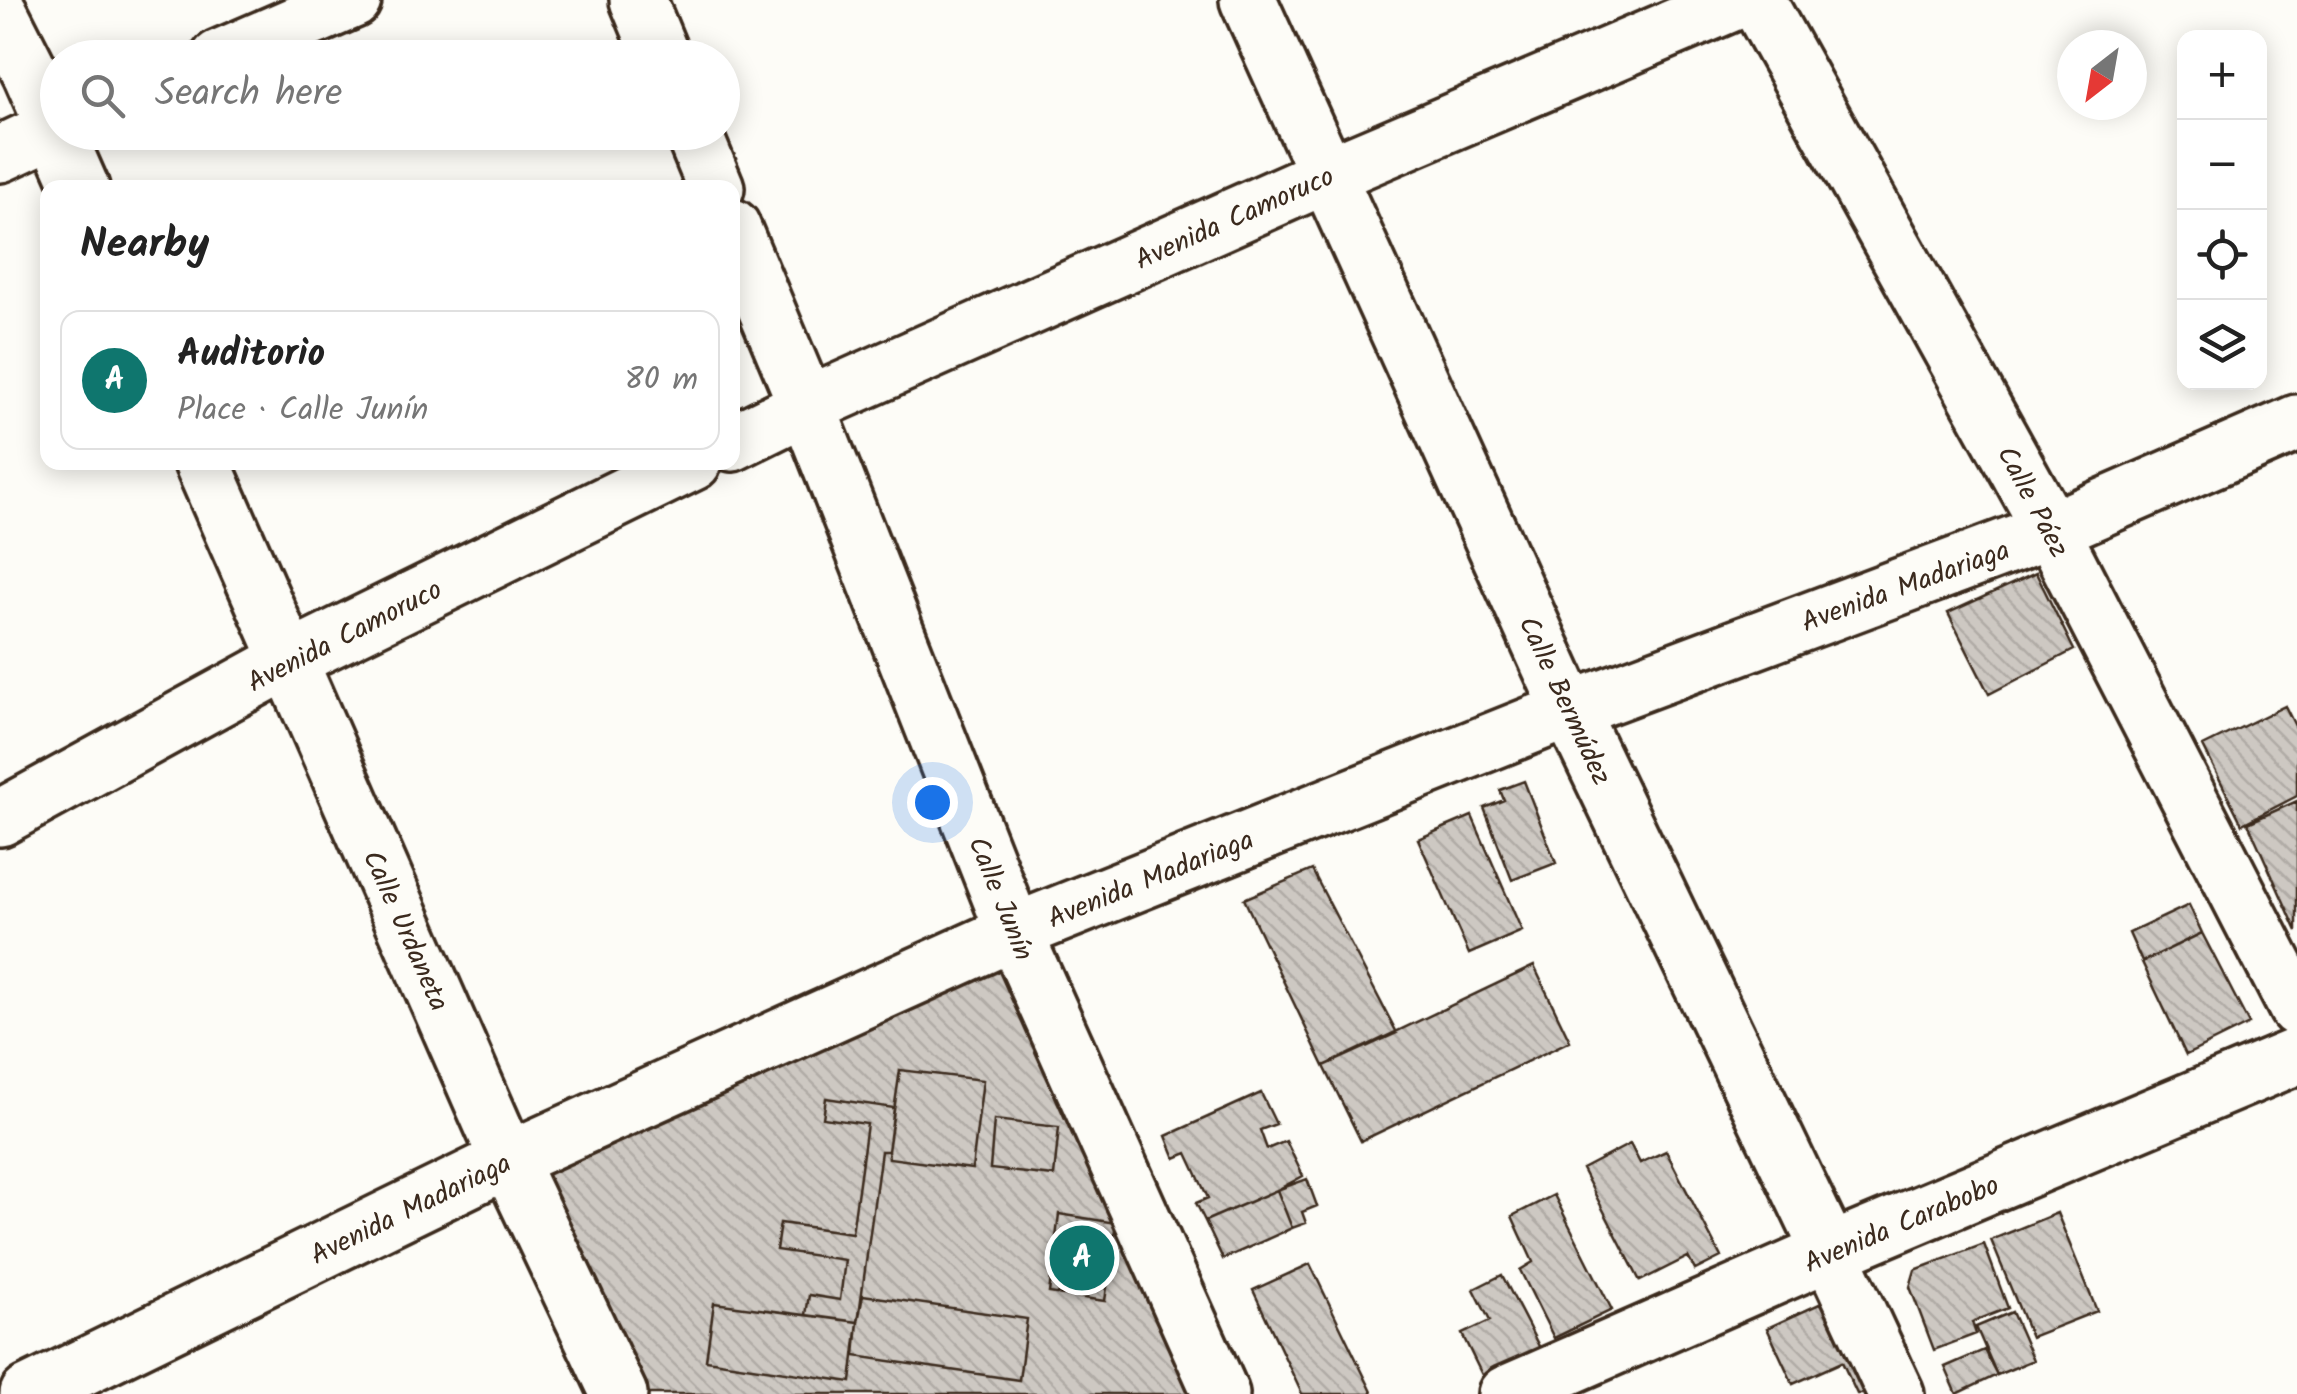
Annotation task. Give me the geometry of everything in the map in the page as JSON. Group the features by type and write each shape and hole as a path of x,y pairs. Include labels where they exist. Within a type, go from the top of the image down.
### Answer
{"street":[{"path":"261,40 354,0"},
{"path":"638,0 655,40"},
{"name":"Calle Bermúdez","path":"1248,0 1570,710 1896,1394"},
{"name":"Avenida Camoruco","path":"740,439 1327,176 1739,0"},
{"name":"Calle Páez","path":"1758,0 2051,530 2297,1008"},
{"path":"0,13 40,94"},
{"path":"0,154 40,135"},
{"path":"65,150 78,180"},
{"path":"700,150 713,180"},
{"name":"Calle Junín","path":"740,246 1014,932 1221,1394"},
{"name":"Avenida Madariaga","path":"28,1394 508,1160 1014,932 1570,710 2051,530 2297,423"},
{"name":"Calle Urdaneta","path":"206,470 508,1160 619,1394"},
{"name":"Avenida Camoruco","path":"0,818 289,660 677,470"},
{"name":"Avenida Carabobo","path":"1506,1394 1830,1252 2297,1056"}],"building":[{"path":"2036,573 2074,650 1989,694 1948,613"},
{"path":"2285,706 2297,730 2297,796 2242,824 2203,746"},
{"path":"1524,781 1556,863 1512,880 1484,808 1504,800 1500,790"},
{"path":"2297,801 2297,931 2248,823"},
{"path":"1472,816 1522,931 1469,954 1418,839"},
{"path":"1312,870 1397,1033 1324,1066 1244,899"},
{"path":"2189,905 2202,933 2142,962 2129,933"},
{"path":"2202,933 2249,1024 2186,1055 2142,962"},
{"path":"1014,963 1204,1394 640,1394 543,1175"},
{"path":"1534,966 1570,1041 1361,1141 1324,1066"},
{"path":"900,1070 983,1080 972,1169 889,1158"},
{"path":"1261,1093 1276,1124 1260,1130 1267,1149 1286,1141 1303,1176 1205,1221 1196,1203 1208,1198 1187,1153 1175,1158 1166,1136"},
{"path":"826,1098 894,1108 888,1151 881,1151 858,1322 806,1315 809,1295 840,1300 845,1260 776,1250 780,1223 852,1233 867,1124 823,1118"},
{"path":"994,1120 1059,1127 1054,1176 990,1169"},
{"path":"1630,1144 1640,1163 1666,1151 1721,1257 1695,1270 1688,1257 1640,1281 1582,1169"},
{"path":"1307,1179 1317,1206 1302,1212 1306,1223 1292,1228 1277,1190"},
{"path":"1277,1190 1292,1228 1223,1259 1205,1221"},
{"path":"1554,1195 1612,1310 1554,1338 1520,1270 1533,1262 1512,1216"},
{"path":"2057,1213 2097,1311 2031,1337 1991,1240"},
{"path":"1059,1214 1116,1223 1105,1301 1049,1293"},
{"path":"1984,1244 2008,1308 1972,1322 1976,1334 1934,1350 1910,1287 1915,1270"},
{"path":"1310,1264 1373,1394 1302,1394 1253,1290"},
{"path":"1502,1275 1543,1354 1486,1383 1462,1334 1490,1321 1474,1289"},
{"path":"863,1295 1027,1319 1019,1380 855,1356"},
{"path":"1839,1295 1881,1386 1862,1394 1857,1394 1842,1362 1793,1384 1767,1328"},
{"path":"714,1303 858,1322 851,1382 706,1360"},
{"path":"2012,1312 2033,1360 1997,1375 1976,1327"},
{"path":"1984,1350 1997,1375 1957,1394 1945,1367"}],"place":[{"name":"Auditorio","path":"1082,1258"}]}
